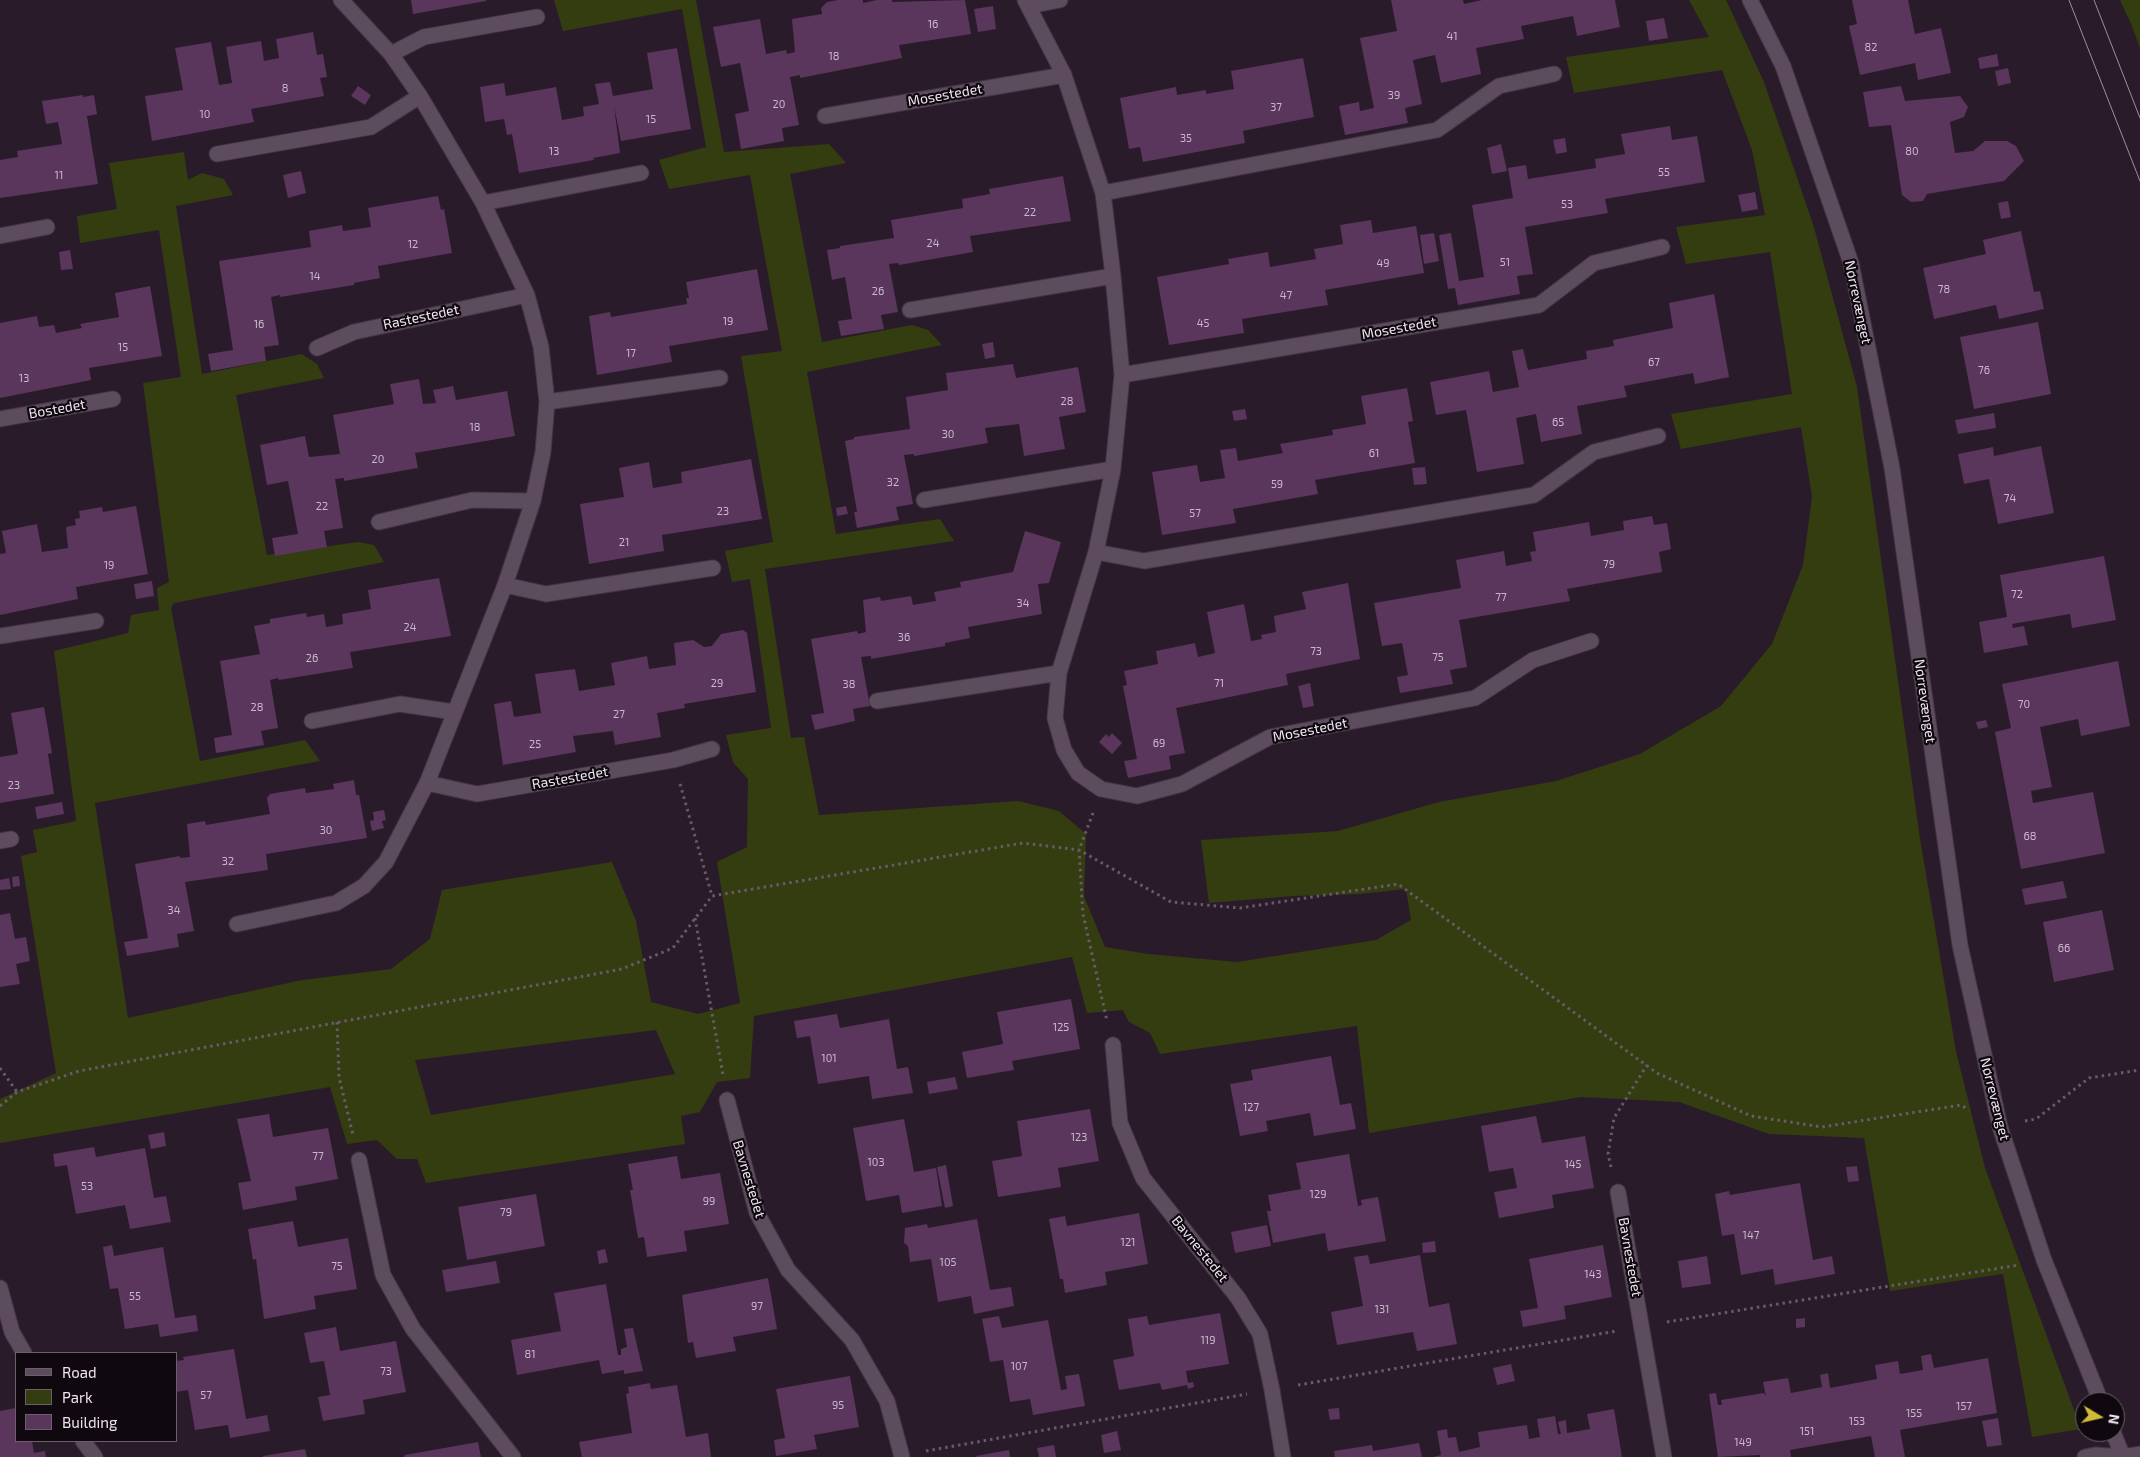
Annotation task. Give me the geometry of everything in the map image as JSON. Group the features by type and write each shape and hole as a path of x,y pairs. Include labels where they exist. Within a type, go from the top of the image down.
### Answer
{"street":[{"path":"237,924 336,903 364,886 386,862 427,783 505,585 533,501 543,452 547,402 541,347 527,295 483,204 420,96 391,54 341,0"},
{"name":"Mosestedet","path":"1060,0 1027,3 1064,75 1102,193 1113,276 1122,375 1113,469 1096,552 1060,673 1055,718 1064,750 1078,773 1102,789 1137,796 1182,784 1270,737 1474,698 1533,660 1590,641"},
{"name":"Nørrevænget","path":"1750,0 1783,66 1851,263 1892,468 1960,945 2000,1127 2044,1260 2097,1392"},
{"path":"391,54 424,37 537,17"},
{"path":"1102,193 1437,130 1498,86 1554,74"},
{"name":"Mosestedet","path":"826,116 1064,75"},
{"path":"217,154 371,127 420,96"},
{"path":"483,204 641,173"},
{"path":"0,236 47,227"},
{"name":"Mosestedet","path":"1122,375 1539,305 1594,263 1662,248"},
{"path":"910,310 1113,276"},
{"name":"Rastestedet","path":"317,348 354,332 527,295"},
{"path":"547,402 720,378"},
{"name":"Bostedet","path":"0,419 113,398"},
{"path":"1096,552 1144,561 1534,495 1594,452 1658,436"},
{"path":"924,500 1113,469"},
{"path":"379,522 472,500 533,501"},
{"path":"505,585 546,594 712,568"},
{"path":"0,636 96,621"},
{"path":"877,701 1060,673"},
{"path":"312,721 400,704 454,712"},
{"name":"Rastestedet","path":"427,783 477,794 673,760 712,749"},
{"name":"Bavnestedet","path":"1113,1045 1120,1123 1143,1178 1238,1298 1260,1334 1272,1390 1283,1457"},
{"name":"Bavnestedet","path":"727,1100 757,1213 788,1270 852,1340 887,1401 902,1456"},
{"path":"359,1160 383,1275 413,1329 513,1457"},
{"name":"Bavnestedet","path":"1618,1192 1664,1457"},
{"path":"0,1288 12,1332 23,1352"},
{"path":"84,1442 95,1457"},
{"path":"2117,1442 2123,1457"},
{"path":"2085,1457 2095,1455 2123,1457 2140,1454"}],"path":[{"path":"673,760 712,896"},
{"path":"1102,789 1079,850 1083,914 1113,1045"},
{"path":"0,1106 17,1092 79,1071 622,969 673,948 712,896 1023,843 1079,850 1171,902 1240,908 1398,884 1657,1073 1752,1116 1822,1127 1961,1105 2000,1127 2036,1119 2089,1078 2140,1070"},
{"path":"695,918 727,1100"},
{"path":"338,1022 339,1077 359,1160"},
{"path":"1618,1192 1608,1154 1614,1118 1646,1065"},
{"path":"0,1068 17,1092"},
{"path":"902,1456 1642,1326 2044,1260"}],"green space":[{"path":"554,0 696,0 724,152 829,144 846,163 790,174 822,342 912,325 928,330 942,345 807,372 836,534 940,519 954,541 765,569 791,738 804,737 819,815 1018,801 1059,811 1086,834 1084,896 1105,947 1148,954 1237,962 1376,940 1411,920 1406,889 1360,894 1293,896 1209,903 1201,840 1338,831 1439,802 1556,781 1640,754 1721,706 1772,644 1803,565 1812,497 1801,427 1681,449 1671,414 1792,394 1770,252 1686,264 1676,227 1765,215 1752,150 1722,70 1574,93 1566,57 1709,37 1689,0 1726,0 1764,82 1813,224 1857,387 1920,839 1956,1051 1985,1168 2075,1413 2075,1430 2032,1437 2003,1274 1890,1291 1864,1138 1769,1134 1679,1102 1581,1097 1369,1133 1357,1026 1160,1054 1150,1033 1129,1022 1123,1010 1087,1013 1072,957 754,1016 750,1078 717,1082 700,1112 681,1116 685,1144 426,1183 417,1159 397,1159 377,1140 347,1144 330,1087 0,1143 0,1099 56,1073 21,856 37,852 33,830 76,821 54,651 128,633 131,615 159,610 157,588 169,582 143,383 181,377 159,230 80,243 77,216 117,209 109,163 184,152 188,180 202,173 224,179 233,195 176,206 202,374 302,354 317,364 324,378 236,395 267,555 358,542 374,545 384,562 174,603 171,608 200,761 305,740 320,761 95,803 128,1018 302,980 391,969 430,939 442,890 612,862 636,921 651,1002 698,1014 740,1003 717,862 747,847 748,779 733,762 726,735 771,728 750,579 732,582 725,551 773,542 741,356 782,351 750,175 669,189 659,160 706,147 682,9 563,31","holes":["656,1030 675,1074 431,1115 415,1060"]},
{"path":"2120,0 2140,0 2140,48 2131,24"}],"building":[{"path":"411,0 486,0 486,1 413,14"},
{"path":"863,0 863,3 877,0 892,0 892,2 965,0 971,34 899,45 902,58 800,78 800,75 790,77 799,125 782,128 784,141 741,149 735,114 749,111 740,63 721,67 713,27 760,19 766,54 786,50 787,54 795,52 792,19 822,14 821,8 827,2"},
{"path":"1391,0 1463,0 1464,4 1482,0 1615,0 1620,27 1577,36 1573,16 1521,26 1524,39 1476,48 1481,74 1441,83 1435,55 1413,60 1422,104 1405,108 1408,123 1345,135 1339,106 1359,102 1360,111 1374,108 1360,38 1397,31"},
{"path":"1852,0 1908,0 1915,34 1941,28 1951,73 1918,80 1915,63 1860,75 1849,26 1857,24"},
{"path":"993,6 996,29 978,32 974,9"},
{"path":"1664,18 1668,38 1649,41 1646,21"},
{"path":"313,32 317,55 323,54 327,77 320,78 324,96 251,109 254,122 152,141 145,96 183,90 175,48 211,42 219,85 232,83 226,47 261,41 264,61 279,58 276,39"},
{"path":"677,48 691,129 621,141 614,106 620,153 593,158 594,160 519,173 512,134 507,135 504,119 485,122 480,87 504,83 506,96 556,87 562,120 584,116 583,107 599,104 595,84 610,82 613,96 653,89 647,53"},
{"path":"1997,54 1999,66 1980,69 1978,58"},
{"path":"1303,58 1314,117 1243,131 1245,143 1143,162 1140,147 1129,149 1120,98 1176,87 1177,95 1206,90 1206,94 1234,89 1231,71"},
{"path":"2008,68 2011,83 1998,86 1995,71"},
{"path":"358,86 371,95 365,105 351,96"},
{"path":"1901,86 1905,101 1960,96 1968,107 1964,117 1950,122 1955,153 1973,151 1985,141 2007,141 2016,146 2024,161 2004,181 1927,194 1923,201 1911,202 1902,195 1891,125 1869,127 1863,92"},
{"path":"83,95 83,97 94,95 97,114 87,116 98,184 0,198 0,160 18,157 17,151 62,144 58,122 46,124 42,101"},
{"path":"1670,126 1672,140 1697,136 1705,182 1605,199 1608,213 1525,227 1533,274 1517,276 1520,294 1458,305 1455,288 1448,289 1439,235 1451,233 1459,281 1484,277 1472,205 1513,198 1508,168 1526,165 1528,179 1596,168 1595,159 1625,154 1621,134"},
{"path":"1565,138 1567,152 1556,154 1553,140"},
{"path":"1501,144 1507,171 1492,174 1487,148"},
{"path":"301,171 306,193 288,198 283,175"},
{"path":"1063,176 1071,221 970,236 973,252 899,265 898,263 889,264 898,312 881,315 884,329 841,336 838,321 852,319 845,277 832,280 827,250 840,248 840,246 894,238 891,220 963,208 962,199 990,194 989,189"},
{"path":"1755,192 1758,209 1742,212 1738,195"},
{"path":"438,196 441,210 444,209 452,253 378,266 380,278 354,283 354,285 271,297 279,345 264,347 266,361 211,371 208,354 233,350 219,261 311,247 309,231 342,225 343,231 371,227 368,208"},
{"path":"2008,201 2011,217 2001,219 1998,203"},
{"path":"1371,220 1373,233 1416,226 1424,273 1325,290 1328,305 1242,319 1244,333 1169,345 1157,277 1229,264 1228,259 1268,252 1270,267 1316,259 1314,249 1343,244 1340,225"},
{"path":"2021,231 2034,292 2040,291 2044,309 1999,319 1996,305 1934,319 1923,268 1986,254 1983,240"},
{"path":"1434,233 1439,261 1424,264 1420,235"},
{"path":"70,250 73,269 61,270 59,252"},
{"path":"757,269 768,330 669,346 672,362 597,375 589,316 610,312 611,317 687,304 686,298 689,298 686,282"},
{"path":"150,286 162,356 89,368 91,380 0,398 0,323 37,316 39,327 54,325 56,333 82,328 80,324 119,317 115,293"},
{"path":"1714,294 1729,377 1695,384 1693,373 1624,386 1627,397 1577,406 1582,434 1541,442 1536,414 1516,418 1524,464 1477,472 1466,410 1436,415 1430,382 1489,371 1493,392 1519,387 1512,351 1523,349 1528,370 1587,359 1586,351 1614,346 1613,340 1673,328 1669,303"},
{"path":"2038,322 2051,394 1974,409 1960,337"},
{"path":"993,342 995,357 985,359 982,344"},
{"path":"1013,364 1016,378 1078,367 1086,412 1059,417 1065,449 1024,456 1019,424 985,428 988,443 914,456 914,454 904,455 913,504 896,507 899,520 857,528 854,512 857,512 845,441 854,439 854,437 910,429 906,397 948,390 946,373"},
{"path":"419,379 423,404 436,403 433,390 453,386 456,400 507,391 515,436 415,453 418,468 344,481 344,478 335,479 343,528 324,531 327,547 275,556 272,538 298,534 288,481 267,485 260,445 305,436 309,457 340,454 333,415 394,404 390,384"},
{"path":"1407,388 1413,421 1408,422 1415,463 1315,480 1318,494 1233,509 1236,523 1162,535 1152,472 1197,465 1200,482 1225,478 1220,450 1236,448 1238,461 1283,453 1280,444 1333,435 1332,430 1366,424 1361,396"},
{"path":"1245,409 1247,419 1234,421 1232,411"},
{"path":"1994,413 1996,428 1958,434 1955,420"},
{"path":"2041,446 2054,513 1998,524 1989,479 1964,484 1958,454 1993,447 1994,456"},
{"path":"751,459 762,519 662,535 664,551 589,564 580,504 624,497 619,468 649,462 653,488 682,483 681,472"},
{"path":"1425,467 1427,484 1414,485 1412,468"},
{"path":"136,506 148,574 76,587 78,599 0,615 0,554 6,553 2,531 37,524 42,552 68,548 66,527 76,525 75,519 80,518 79,511 102,507 103,512"},
{"path":"846,506 848,514 837,516 836,508"},
{"path":"1652,516 1654,525 1667,523 1671,549 1659,552 1662,572 1567,589 1570,601 1459,620 1467,667 1450,670 1453,684 1400,693 1397,677 1408,675 1402,643 1382,646 1374,603 1461,588 1456,560 1504,551 1506,566 1532,561 1530,552 1536,551 1533,532 1589,522 1591,536 1624,530 1623,521"},
{"path":"1025,531 1061,542 1049,583 1038,584 1042,614 968,627 970,638 945,643 945,646 871,659 871,656 861,657 870,706 853,709 855,721 815,730 811,715 824,713 811,639 857,631 858,634 866,632 863,600 880,597 881,601 911,596 913,605 936,601 934,592 961,587 960,582 1013,572"},
{"path":"2104,556 2116,620 2072,628 2070,614 2012,624 2013,628 2024,626 2028,645 1984,653 1979,622 2007,617 2000,575"},
{"path":"439,578 451,636 350,652 353,668 270,680 278,728 261,731 264,745 216,753 214,738 232,735 220,661 260,654 254,626 270,623 270,619 306,613 307,617 324,614 326,627 343,624 342,614 371,609 368,590"},
{"path":"152,581 154,596 136,599 134,584"},
{"path":"1348,583 1360,659 1286,674 1288,685 1176,708 1185,753 1169,756 1171,769 1128,778 1124,761 1137,759 1123,686 1127,685 1124,671 1158,664 1156,651 1195,643 1198,657 1215,653 1207,612 1244,604 1251,641 1262,639 1261,635 1276,632 1274,616 1306,609 1302,592"},
{"path":"743,630 747,633 756,692 684,704 685,708 657,713 661,737 615,745 613,731 573,736 576,752 503,765 494,704 511,701 514,717 541,713 535,674 575,669 579,691 615,685 611,663 647,656 649,669 676,665 674,643 693,640 704,647 712,646 721,634"},
{"path":"2118,661 2130,726 2081,736 2078,719 2040,727 2052,787 2031,791 2033,803 2093,792 2105,853 2021,869 1995,732 2011,728 2002,684"},
{"path":"1310,683 1314,706 1303,708 1298,686"},
{"path":"44,707 52,753 48,754 54,794 0,803 0,757 18,754 11,713"},
{"path":"1986,720 1988,727 1978,729 1976,722"},
{"path":"1112,733 1122,743 1112,754 1099,742 1106,734 1109,737"},
{"path":"354,780 356,795 359,795 367,838 266,854 268,870 185,882 194,931 177,934 179,947 127,956 124,942 148,938 135,864 180,856 180,858 190,857 187,824 205,821 206,825 270,814 267,798 270,794 305,788 306,793 334,789 333,784"},
{"path":"62,802 64,814 37,819 35,807"},
{"path":"384,810 386,820 382,821 384,828 372,831 370,821 374,820 373,812"},
{"path":"19,876 20,886 13,887 12,877"},
{"path":"9,878 11,889 0,890 0,880"},
{"path":"2063,881 2067,898 2025,905 2022,889"},
{"path":"2102,910 2114,970 2054,982 2043,922"},
{"path":"10,913 15,939 26,937 30,961 16,964 20,984 0,987 0,915"},
{"path":"1071,999 1080,1049 1012,1061 1014,1070 967,1078 962,1052 1003,1044 997,1012"},
{"path":"837,1014 840,1028 889,1019 897,1069 908,1067 913,1093 872,1099 869,1076 818,1084 810,1036 797,1038 794,1021"},
{"path":"1331,1056 1340,1105 1351,1103 1356,1129 1314,1136 1310,1113 1266,1121 1268,1131 1240,1136 1230,1084 1253,1080 1251,1070"},
{"path":"955,1077 958,1089 929,1094 927,1082"},
{"path":"1090,1109 1099,1161 1058,1168 1061,1187 998,1197 992,1161 1022,1156 1017,1121"},
{"path":"269,1114 273,1137 328,1128 338,1179 295,1187 297,1200 243,1210 238,1183 251,1181 237,1119"},
{"path":"1536,1116 1542,1143 1585,1136 1594,1188 1552,1195 1554,1208 1499,1218 1494,1192 1517,1188 1513,1168 1489,1172 1481,1126"},
{"path":"904,1119 914,1172 936,1168 942,1206 902,1213 899,1195 866,1201 853,1128"},
{"path":"164,1132 166,1146 151,1149 148,1135"},
{"path":"94,1147 96,1157 145,1148 154,1198 166,1196 171,1222 130,1229 125,1205 76,1214 67,1165 55,1167 53,1154"},
{"path":"1349,1154 1358,1206 1362,1205 1361,1200 1378,1197 1386,1241 1328,1251 1325,1233 1273,1243 1267,1211 1271,1211 1268,1195 1301,1189 1296,1163"},
{"path":"677,1156 681,1179 720,1173 729,1224 684,1231 687,1251 647,1257 644,1237 638,1238 628,1164"},
{"path":"946,1165 953,1206 945,1208 937,1167"},
{"path":"1857,1166 1859,1181 1848,1182 1846,1167"},
{"path":"1800,1183 1813,1260 1832,1256 1835,1274 1775,1285 1773,1269 1741,1275 1734,1234 1722,1236 1715,1194 1729,1191 1730,1195"},
{"path":"536,1194 545,1246 467,1260 458,1207"},
{"path":"1139,1213 1148,1264 1105,1272 1107,1285 1065,1293 1063,1279 1060,1279 1049,1219 1065,1216 1067,1226"},
{"path":"977,1219 990,1290 1011,1287 1014,1306 974,1314 971,1296 938,1302 931,1259 910,1262 908,1246 904,1243 905,1228 927,1224 928,1228"},
{"path":"293,1221 298,1247 348,1238 357,1289 314,1296 316,1309 264,1319 256,1259 253,1260 248,1229"},
{"path":"1267,1225 1271,1246 1235,1253 1231,1232"},
{"path":"1435,1241 1436,1252 1423,1253 1422,1243"},
{"path":"112,1245 114,1256 163,1247 175,1318 196,1315 198,1331 160,1337 158,1324 125,1329 118,1288 110,1289 103,1247"},
{"path":"1603,1245 1612,1297 1564,1306 1566,1319 1523,1327 1520,1311 1538,1308 1529,1259"},
{"path":"605,1249 608,1262 599,1264 597,1251"},
{"path":"1368,1255 1370,1264 1420,1255 1429,1307 1449,1303 1457,1344 1417,1351 1413,1332 1337,1345 1331,1312 1363,1306 1354,1257"},
{"path":"1707,1256 1711,1284 1682,1288 1678,1261"},
{"path":"496,1261 500,1283 446,1292 442,1270"},
{"path":"768,1278 777,1329 733,1337 736,1351 696,1358 693,1342 688,1343 682,1295"},
{"path":"606,1284 618,1355 621,1355 621,1349 627,1347 624,1329 633,1328 643,1371 624,1374 624,1370 602,1374 599,1360 517,1375 511,1340 561,1331 554,1293"},
{"path":"1220,1313 1229,1364 1186,1371 1188,1383 1193,1382 1194,1387 1188,1389 1187,1385 1162,1390 1160,1383 1119,1390 1113,1360 1134,1356 1128,1319 1147,1316 1149,1325"},
{"path":"999,1316 1002,1328 1048,1320 1061,1390 1067,1389 1065,1376 1079,1374 1085,1406 1033,1415 1030,1399 1010,1402 1003,1360 990,1362 982,1319"},
{"path":"1805,1318 1805,1327 1796,1328 1796,1319"},
{"path":"336,1327 340,1351 396,1341 406,1392 363,1400 365,1414 323,1421 318,1397 330,1395 324,1361 310,1363 304,1333"},
{"path":"234,1349 246,1419 267,1415 270,1431 230,1438 228,1425 195,1430 188,1390 178,1392 178,1361 184,1360 183,1357"},
{"path":"1931,1354 1934,1368 1988,1358 1997,1413 1900,1430 1905,1457 1875,1457 1871,1436 1790,1450 1791,1457 1760,1457 1760,1455 1718,1457 1709,1394 1716,1393 1718,1405 1722,1405 1721,1400 1764,1393 1766,1397 1763,1382 1788,1378 1791,1393 1822,1387 1820,1375 1828,1373 1830,1388 1877,1379 1875,1365 1898,1361 1900,1374 1923,1370 1921,1356"},
{"path":"1511,1364 1515,1381 1497,1385 1493,1368"},
{"path":"850,1376 859,1427 814,1435 817,1449 776,1456 774,1440 785,1438 776,1389"},
{"path":"650,1383 651,1389 677,1385 686,1437 708,1433 711,1457 582,1457 579,1442 632,1433 626,1394 629,1393 628,1387"},
{"path":"15,1408 15,1442 32,1442 34,1453 45,1451 46,1457 0,1457 0,1411"},
{"path":"1339,1408 1340,1419 1330,1420 1328,1409"},
{"path":"1614,1409 1622,1457 1433,1457 1441,1455 1437,1431 1447,1429 1448,1438 1456,1437 1459,1452 1480,1447 1478,1432 1527,1425 1529,1439 1540,1437 1537,1419 1555,1416 1558,1434 1561,1434 1558,1422 1566,1420 1567,1433 1590,1429 1587,1414"},
{"path":"1998,1418 2002,1445 1987,1447 1982,1421"},
{"path":"1117,1431 1121,1450 1104,1453 1101,1435"},
{"path":"478,1442 481,1457 404,1457 405,1455"},
{"path":"1419,1443 1422,1457 1335,1457 1334,1451 1372,1445 1373,1451"},
{"path":"1054,1445 1056,1457 1039,1457 1037,1448"},
{"path":"305,1449 307,1457 263,1457 263,1456"},
{"path":"1009,1450 1010,1457 976,1456"}],"tram line":[{"path":"2069,0 2140,181"},
{"path":"2094,0 2140,118"}]}
